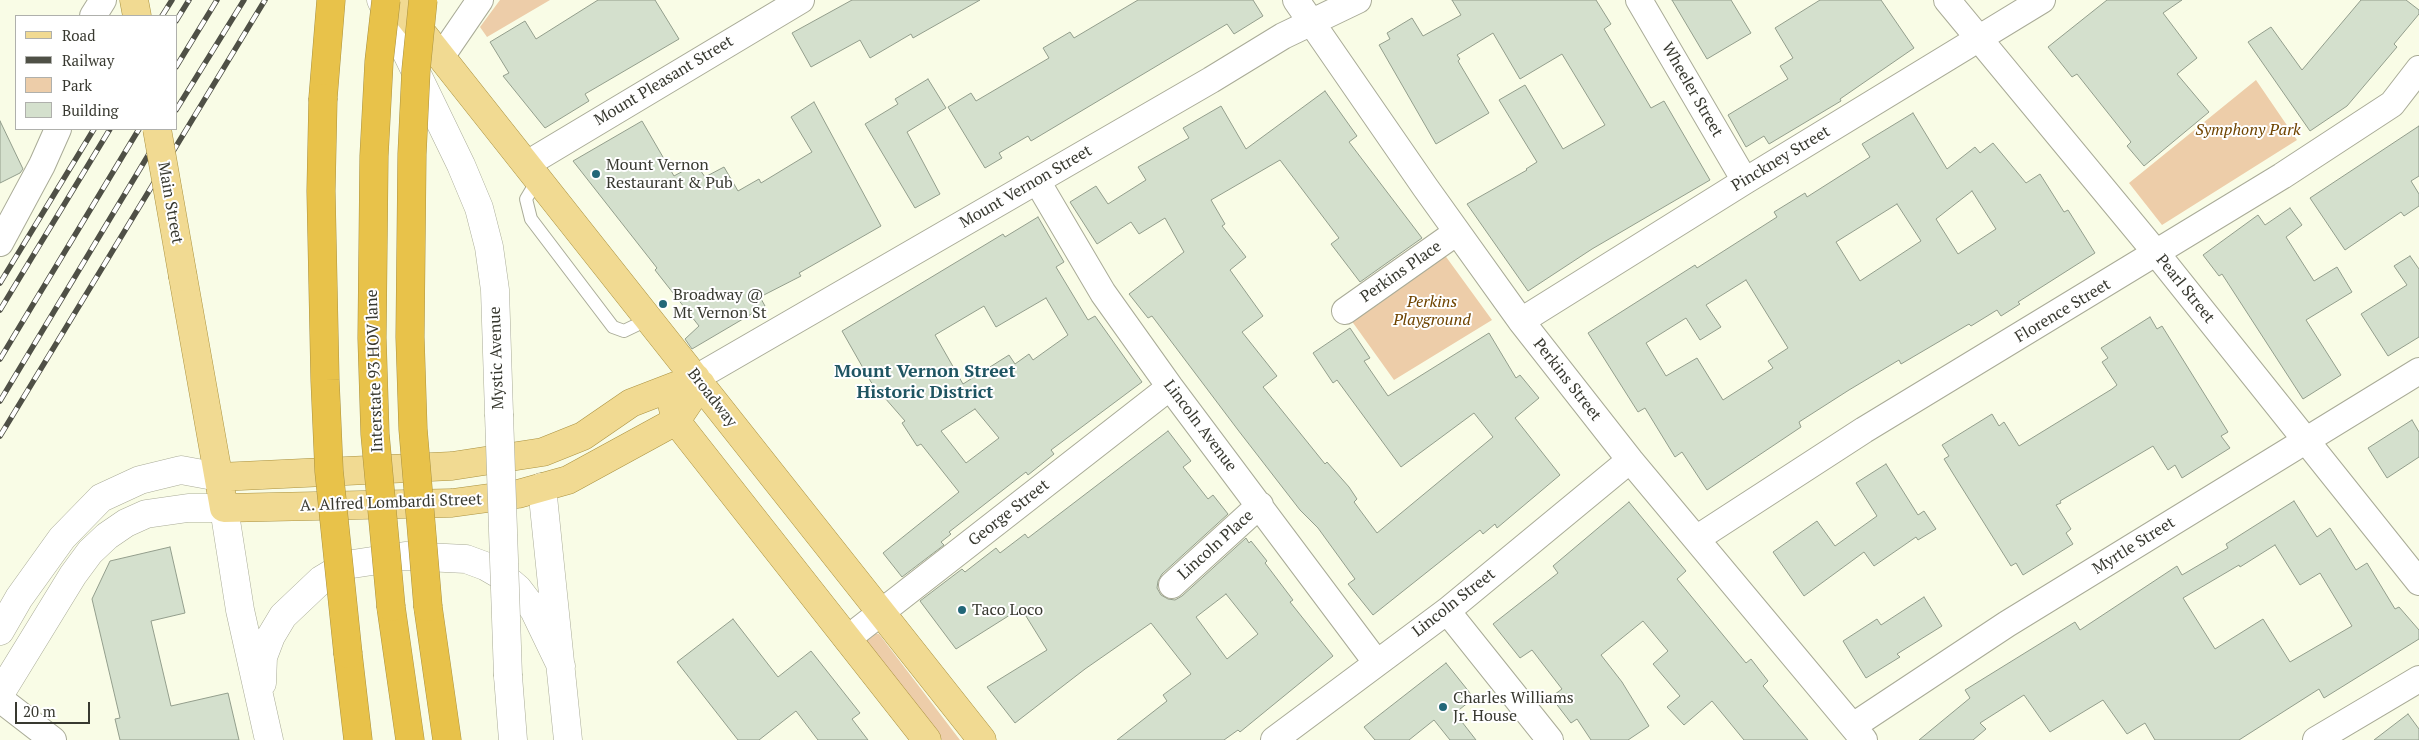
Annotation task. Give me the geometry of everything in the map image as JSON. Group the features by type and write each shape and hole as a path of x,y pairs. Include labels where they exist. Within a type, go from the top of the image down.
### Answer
{"highway":[{"path":"331,0 323,116 322,286 329,471 358,740"},
{"name":"Interstate 93 HOV lane","path":"386,0 379,62 374,156 372,338 375,434 391,607 410,740"},
{"path":"423,0 416,70 412,154 410,336 413,429 428,607 447,740"}],"main road":[{"name":"Mystic Avenue","path":"381,0 461,165 479,208 489,247 495,290 508,676 513,740"},
{"name":"Broadway","path":"396,0 982,740"},
{"name":"Main Street","path":"157,130 219,477"},
{"name":"A. Alfred Lombardi Street","path":"219,477 452,466 543,452 583,436 604,424 631,403 668,388 698,381"},
{"name":"A. Alfred Lombardi Street","path":"224,508 452,503 495,498 542,487 568,480 676,421 698,381"},
{"name":"Broadway","path":"668,388 676,421 927,740"},
{"path":"522,456 532,462 542,487 568,740"},
{"path":"0,631 19,598 62,538 101,498 140,480 181,470 219,477 240,610 269,740"},
{"path":"0,694 73,575 90,552 107,536 126,523 146,514 188,508 224,508"},
{"path":"261,711 263,657 270,636 283,616 320,580 346,565 374,559 405,556 443,557 466,559 485,566 504,577 518,589 534,610 561,666"}],"street":[{"path":"94,15 103,0"},
{"path":"441,57 480,0"},
{"name":"Mount Pleasant Street","path":"532,171 801,0"},
{"name":"Perkins Street","path":"1296,0 1521,321 1630,460 1859,733"},
{"name":"Mount Vernon Street","path":"698,381 1311,22 1358,0"},
{"name":"Wheeler Street","path":"1639,0 1744,181"},
{"name":"Pearl Street","path":"1948,0 2157,254 2419,582"},
{"name":"Pinckney Street","path":"1521,321 1744,181 2042,0"},
{"name":"Florence Street","path":"1696,539 1864,430 2157,254 2282,176 2392,104 2419,69"},
{"path":"0,243 46,156 58,130"},
{"name":"Lincoln Avenue","path":"1037,181 1103,293 1170,387 1376,662"},
{"name":"Perkins Place","path":"1345,311 1457,232"},
{"name":"Myrtle Street","path":"1859,733 2007,624 2419,371"},
{"name":"George Street","path":"847,639 1170,387"},
{"name":"Lincoln Street","path":"1274,740 1376,662 1447,611 1630,460"},
{"name":"Lincoln Place","path":"1172,584 1260,505"},
{"path":"1447,611 1550,740"},
{"path":"2316,740 2419,679"},
{"path":"0,699 53,740"}],"green space":[{"path":"500,0 550,0 487,37 480,27"},
{"name":"Symphony Park","path":"2256,80 2297,140 2162,225 2129,183"},
{"name":"Perkins Playground","path":"1444,254 1492,320 1394,380 1351,320"},
{"path":"874,633 879,634 960,740 942,740 867,644 867,639"}],"building":[{"path":"598,0 655,0 679,39 585,94 589,101 545,128 503,76 509,73 490,42 525,21 536,39"},
{"path":"852,0 980,0 913,38 911,34 870,58 860,40 811,67 792,33"},
{"path":"1138,0 1253,0 1263,16 1234,34 1227,24 1031,141 1028,136 999,153 1002,158 985,168 948,107 971,93 976,101 1049,58 1043,48 1070,32 1074,38"},
{"path":"1452,0 1596,0 1611,24 1604,29 1651,108 1664,101 1710,180 1592,249 1528,291 1467,204 1527,170 1537,162 1499,100 1525,85 1563,149 1605,125 1562,54 1520,79 1493,33 1457,55 1460,59 1458,61 1489,113 1436,144 1379,45 1390,39 1387,33 1412,18 1423,36 1461,15"},
{"path":"1672,0 1731,0 1751,33 1707,59"},
{"path":"1820,0 1881,0 1914,48 1840,99 1841,101 1769,144 1764,136 1746,147 1728,115 1788,79 1780,66 1793,58 1775,28"},
{"path":"2107,0 2182,0 2163,13 2197,58 2177,74 2209,112 2144,166 2127,146 2131,142 2077,74 2072,77 2048,47"},
{"path":"2361,0 2406,0 2419,10 2419,14 2394,44 2397,47 2347,106 2310,131 2248,42 2271,27 2302,70"},
{"path":"928,79 946,108 907,132 940,194 915,208 865,124 898,104 895,99"},
{"path":"1325,91 1357,136 1349,142 1422,238 1360,282 1331,244 1339,238 1280,160 1211,200 1225,224 1222,226 1246,257 1230,270 1263,316 1242,332 1277,376 1263,387 1325,464 1327,462 1349,487 1357,499 1354,502 1377,533 1493,437 1474,413 1401,467 1337,380 1333,383 1313,353 1350,328 1370,358 1364,361 1388,396 1489,333 1516,378 1520,375 1539,398 1515,418 1560,475 1497,528 1495,524 1483,534 1480,530 1373,615 1348,584 1355,579 1318,528 1300,510 1152,316 1148,318 1129,294 1184,252 1165,218 1139,234 1131,222 1097,244 1070,202 1096,186 1108,204 1146,180 1138,167 1189,138 1183,128 1221,106 1246,149"},
{"path":"814,102 881,226 799,273 801,276 760,297 765,306 692,349 685,339 699,326 655,270 657,268 573,161 642,121 674,176 696,164 705,177 724,167 738,191 759,179 761,183 812,152 791,117"},
{"path":"1913,113 1947,169 1975,147 1980,153 1993,143 2026,183 2040,174 2064,212 2068,210 2095,253 2018,302 2020,304 2001,316 1997,310 1971,326 1969,324 1901,364 1899,360 1849,390 1799,422 1801,427 1707,490 1682,452 1675,457 1645,408 1638,412 1588,333 1695,265 1697,268 1777,217 1774,212 1805,193 1807,197 1870,157 1862,144","holes":["1972,191 1996,229 1958,254 1936,219","1897,204 1921,241 1860,281 1836,242","1746,280 1788,348 1768,361 1773,368 1723,400 1697,358 1666,376 1646,343 1686,318 1700,340 1721,327 1706,305"]},
{"path":"0,121 23,169 20,173 0,183"},
{"path":"2419,126 2419,176 2411,181 2419,194 2419,206 2404,216 2401,212 2345,250 2310,198"},
{"path":"2290,208 2302,225 2286,237 2314,281 2337,267 2352,292 2306,320 2341,375 2303,399 2222,274 2219,276 2203,255 2258,215 2265,225"},
{"path":"1038,217 1064,262 1056,267 1088,320 1095,316 1142,382 1051,450 1054,454 1028,475 1026,472 949,532 951,534 941,542 944,545 902,577 883,553 959,492 921,444 917,446 902,423 905,421 871,382 842,331 1003,234 1005,237","holes":["1046,298 1068,335 1033,360 1029,354 1015,364 1009,355 963,384 935,335 984,306 996,327","975,409 999,438 966,463 941,431"]},
{"path":"2410,256 2419,269 2419,337 2388,356 2361,314 2407,285 2394,266"},
{"path":"2150,317 2157,329 2162,326 2228,432 2221,436 2230,448 2182,478 2175,465 2168,470 2153,446 2060,501 2061,503 2056,505 2071,529 2066,533 2073,544 2023,575 2016,563 2011,566 1957,480 1944,459 1949,456 1942,445 1992,414 1999,426 2004,422 2019,446 2112,389 2117,385 2102,362 2108,358 2101,348"},
{"path":"2412,420 2419,432 2419,457 2387,478 2368,448"},
{"path":"1168,431 1191,461 1183,467 1208,499 1213,495 1228,514 1162,574 1157,588 1161,595 1175,600 1182,596 1246,538 1249,543 1251,541 1267,561 1265,563 1293,600 1290,602 1333,656 1240,732 1238,730 1224,740 1117,740 1167,701 1163,695 1191,674 1151,623 1085,669 1015,723 987,687 1047,650 1021,608 956,649 920,601 962,569 965,572 996,548 1000,553 1025,534 1028,538","holes":["1226,594 1258,634 1227,659 1196,617"]},
{"path":"1886,464 1918,515 1924,511 1936,529 1918,540 1916,537 1874,566 1864,552 1804,596 1773,552 1817,521 1835,546 1877,516 1856,483"},
{"path":"2294,501 2317,537 2330,528 2356,570 2367,563 2395,609 2399,607 2419,630 2419,639 2324,698 2319,689 2239,740 2155,740 2145,723 2127,734 2103,700 2050,732 2024,695 1980,723 1986,729 1973,740 1919,740 1970,698 1965,690 2075,622 2080,630 2177,566 2182,575 2228,548 2226,544","holes":["2275,545 2300,585 2320,573 2352,626 2290,662 2263,619 2215,649 2183,598 2239,565 2240,567"]},
{"path":"1629,502 1686,571 1677,579 1746,663 1751,659 1768,681 1763,686 1808,740 1744,740 1712,701 1684,725 1667,707 1680,696 1653,664 1668,651 1643,621 1601,655 1622,682 1649,726 1628,740 1591,740 1577,719 1571,723 1551,697 1562,689 1532,650 1520,658 1493,624 1558,573 1553,566"},
{"path":"170,547 185,613 151,621 171,706 228,693 239,740 120,740 115,719 120,718 92,599 110,561"},
{"path":"1924,597 1942,626 1897,654 1900,657 1866,678 1843,641 1877,619 1881,625"},
{"path":"733,619 778,677 811,651 860,713 852,719 868,740 818,740 796,711 759,740 738,740 677,662"},
{"path":"1446,663 1474,698 1455,713 1476,740 1450,740 1434,720 1409,740 1375,740 1364,727"},
{"path":"2408,714 2419,729 2419,740 2374,740"}],"railway":[{"path":"163,15 172,0"},
{"path":"178,18 189,0"},
{"path":"178,64 217,0"},
{"path":"178,107 244,0"},
{"path":"0,436 265,0"},
{"path":"0,283 93,130"},
{"path":"0,310 109,130"},
{"path":"0,359 138,130"},
{"path":"0,401 163,130"}],"place":[{"name":"Mount Vernon Restaurant & Pub","path":"596,174"},
{"name":"Broadway @ Mt Vernon St","path":"663,304"},
{"name":"Taco Loco","path":"962,610"},
{"name":"Charles Williams Jr. House","path":"1443,707"}],"district":[{"name":"Mount Vernon Street Historic District","path":"925,382"}]}
